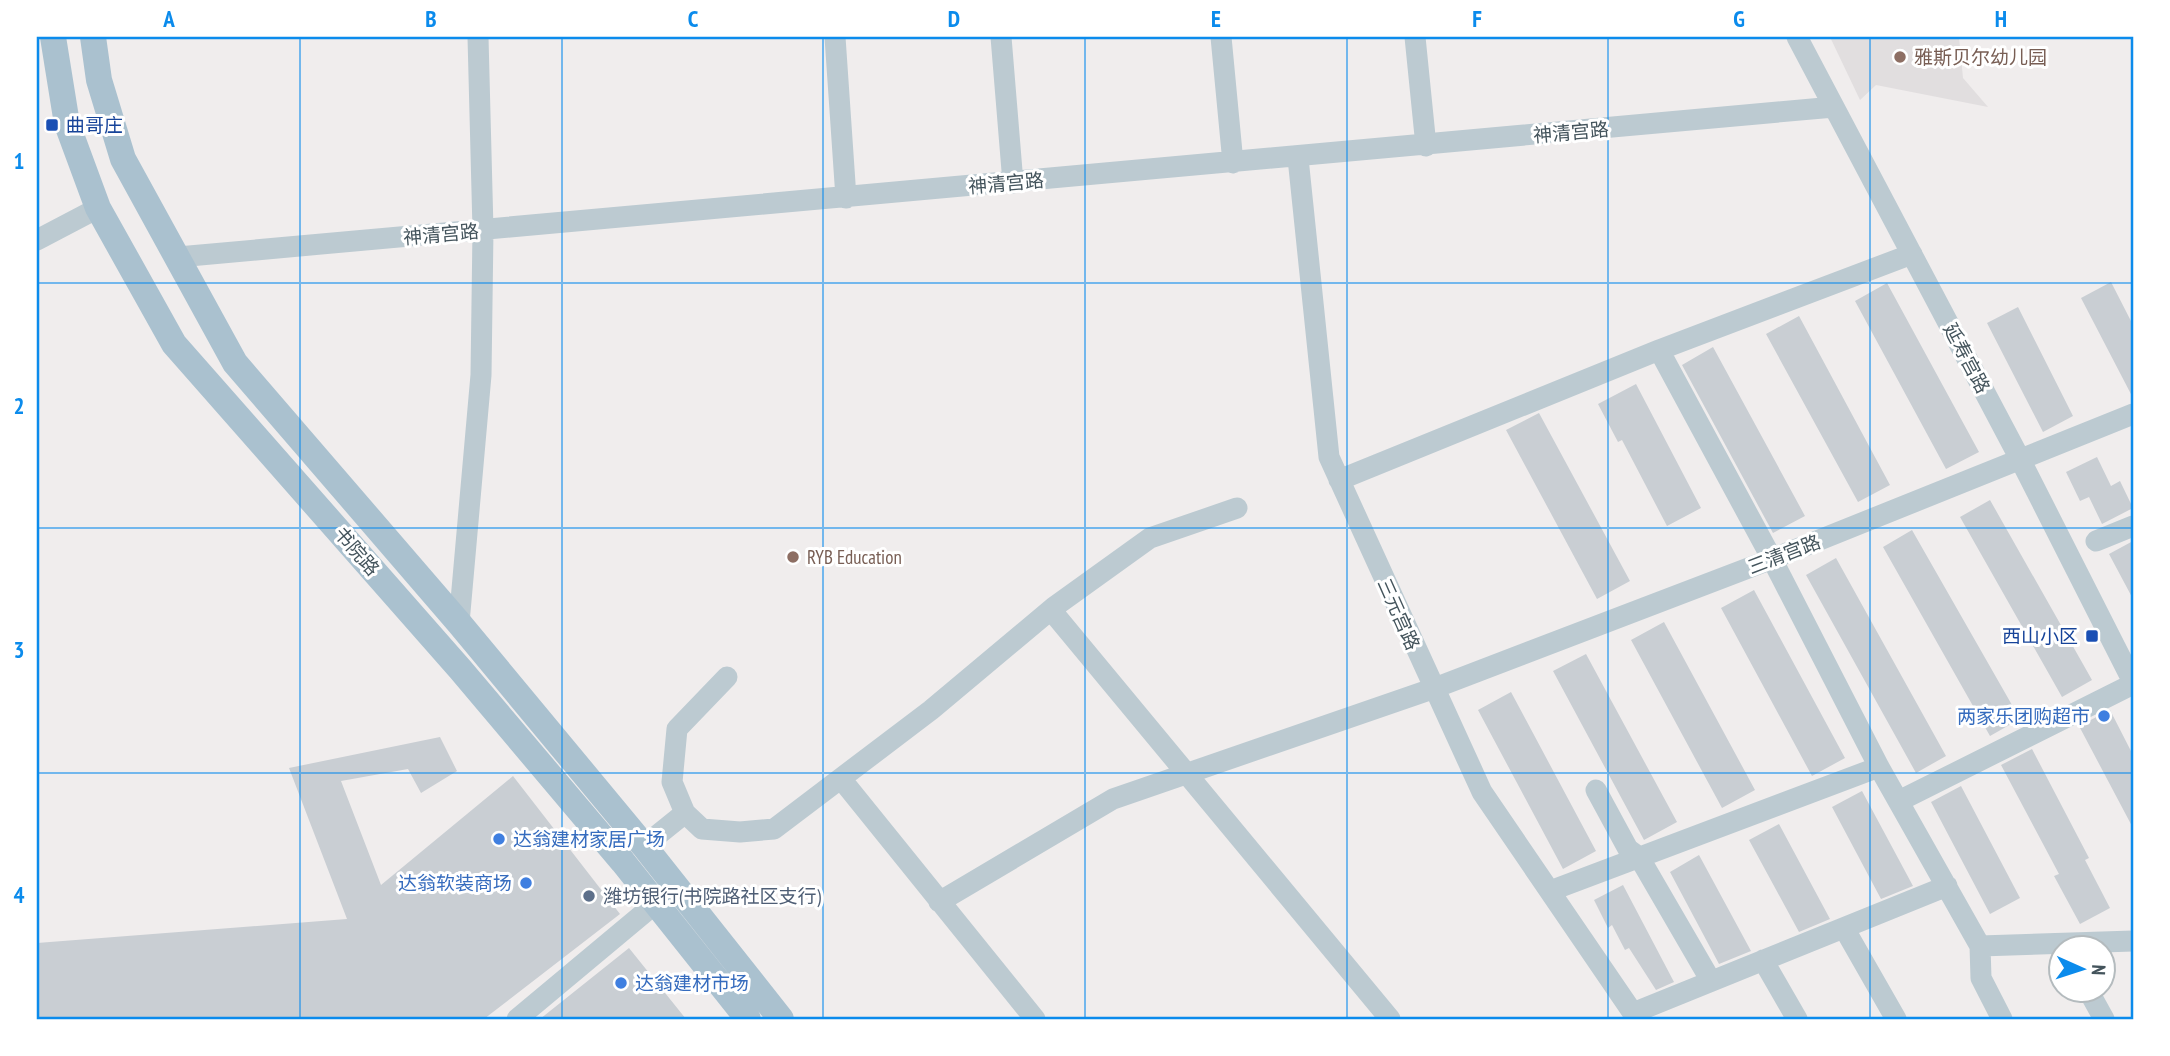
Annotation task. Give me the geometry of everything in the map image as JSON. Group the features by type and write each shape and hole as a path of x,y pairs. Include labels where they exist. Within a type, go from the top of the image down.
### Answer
{"main road":[{"name":"书院路","path":"53,37 67,124 98,208 132,264 174,344 460,669 656,903 748,1019"},
{"name":"书院路","path":"93,37 99,80 123,159 178,257 199,304 235,363 459,623 644,846 781,1019"}],"street":[{"path":"459,623 481,375 483,230 478,37"},
{"path":"835,37 846,198"},
{"path":"1001,37 1013,183"},
{"path":"1221,37 1233,163"},
{"path":"1415,37 1426,145"},
{"name":"延寿宫路","path":"1797,37 2020,459 2133,683"},
{"name":"神清宫路","path":"178,257 1298,158 1834,107"},
{"name":"三元宫路","path":"1298,158 1329,457 1432,689 1482,792 1503,827 1635,1016"},
{"path":"37,240 98,208"},
{"path":"1339,480 1659,350 1912,254"},
{"path":"1659,350 1772,559 1879,767 1980,946 1981,978 2002,1019"},
{"name":"三清宫路","path":"939,902 1113,799 1432,689 1772,559 2133,414"},
{"path":"727,677 677,729 672,782 685,813 702,829 740,832 774,829 842,780 1051,610 1150,538 1237,508"},
{"path":"2096,541 2133,526"},
{"path":"1051,610 1390,1019"},
{"path":"1899,801 2133,683"},
{"path":"1550,891 1879,767"},
{"path":"842,780 1035,1019"},
{"path":"1596,790 1628,849 1639,857 1711,981"},
{"path":"644,846 685,813"},
{"path":"1635,1016 1711,981 1947,886"},
{"path":"517,1019 656,903"},
{"path":"1844,928 1896,1019"},
{"path":"1980,946 2048,945"},
{"path":"1763,960 1797,1019"}],"shaded area":[{"name":"雅斯贝尔幼儿园","path":"1830,37 1959,37 1963,78 1988,107 1876,85 1860,100"}],"building":[{"path":"2111,282 2133,325 2133,398 2081,298"},
{"path":"1887,283 1979,452 1946,469 1855,301"},
{"path":"2018,307 2073,416 2043,432 1987,323"},
{"path":"1799,316 1890,485 1858,502 1766,334"},
{"path":"1713,347 1805,516 1773,533 1682,365"},
{"path":"1636,384 1701,508 1667,526 1622,440 1618,442 1598,404"},
{"path":"1539,413 1630,581 1597,599 1506,430"},
{"path":"2097,457 2111,486 2120,481 2133,508 2102,524 2089,497 2080,501 2066,472"},
{"path":"1990,500 2092,680 2062,697 1960,517"},
{"path":"1912,530 2020,719 1990,736 1883,547"},
{"path":"2133,541 2133,599 2109,554"},
{"path":"1836,558 1946,756 1916,773 1806,575"},
{"path":"1754,590 1845,758 1812,776 1721,608"},
{"path":"1664,622 1755,790 1722,808 1631,640"},
{"path":"1586,654 1677,822 1644,840 1553,671"},
{"path":"1511,692 1596,851 1563,869 1478,710"},
{"path":"2110,710 2133,755 2133,828 2079,726"},
{"name":"达翁建材家居广场","path":"440,737 457,771 421,793 408,769 341,781 381,885 513,776 620,914 484,1019 37,1019 37,943 347,919 289,768"},
{"path":"2032,749 2089,858 2085,860 2110,908 2080,924 2054,876 2059,874 2001,765"},
{"path":"1961,786 2020,898 1990,914 1931,802"},
{"path":"1862,791 1913,886 1881,899 1832,807"},
{"path":"1779,824 1830,919 1799,932 1749,840"},
{"path":"1699,855 1751,951 1719,964 1670,872"},
{"path":"1623,885 1674,982 1656,990 1629,948 1625,950 1612,925 1608,928 1594,900"},
{"name":"达翁建材市场","path":"629,948 686,1019 540,1019"}],"place":[{"name":"雅斯贝尔幼儿园","path":"1900,57"},
{"name":"曲哥庄","path":"52,125"},
{"name":"RYB Education","path":"793,557"},
{"name":"西山小区","path":"2092,636"},
{"name":"两家乐团购超市","path":"2104,716"},
{"name":"达翁建材家居广场","path":"499,839"},
{"name":"达翁软装商场","path":"526,883"},
{"name":"潍坊银行(书院路社区支行)","path":"589,896"},
{"name":"达翁建材市场","path":"621,983"}]}
